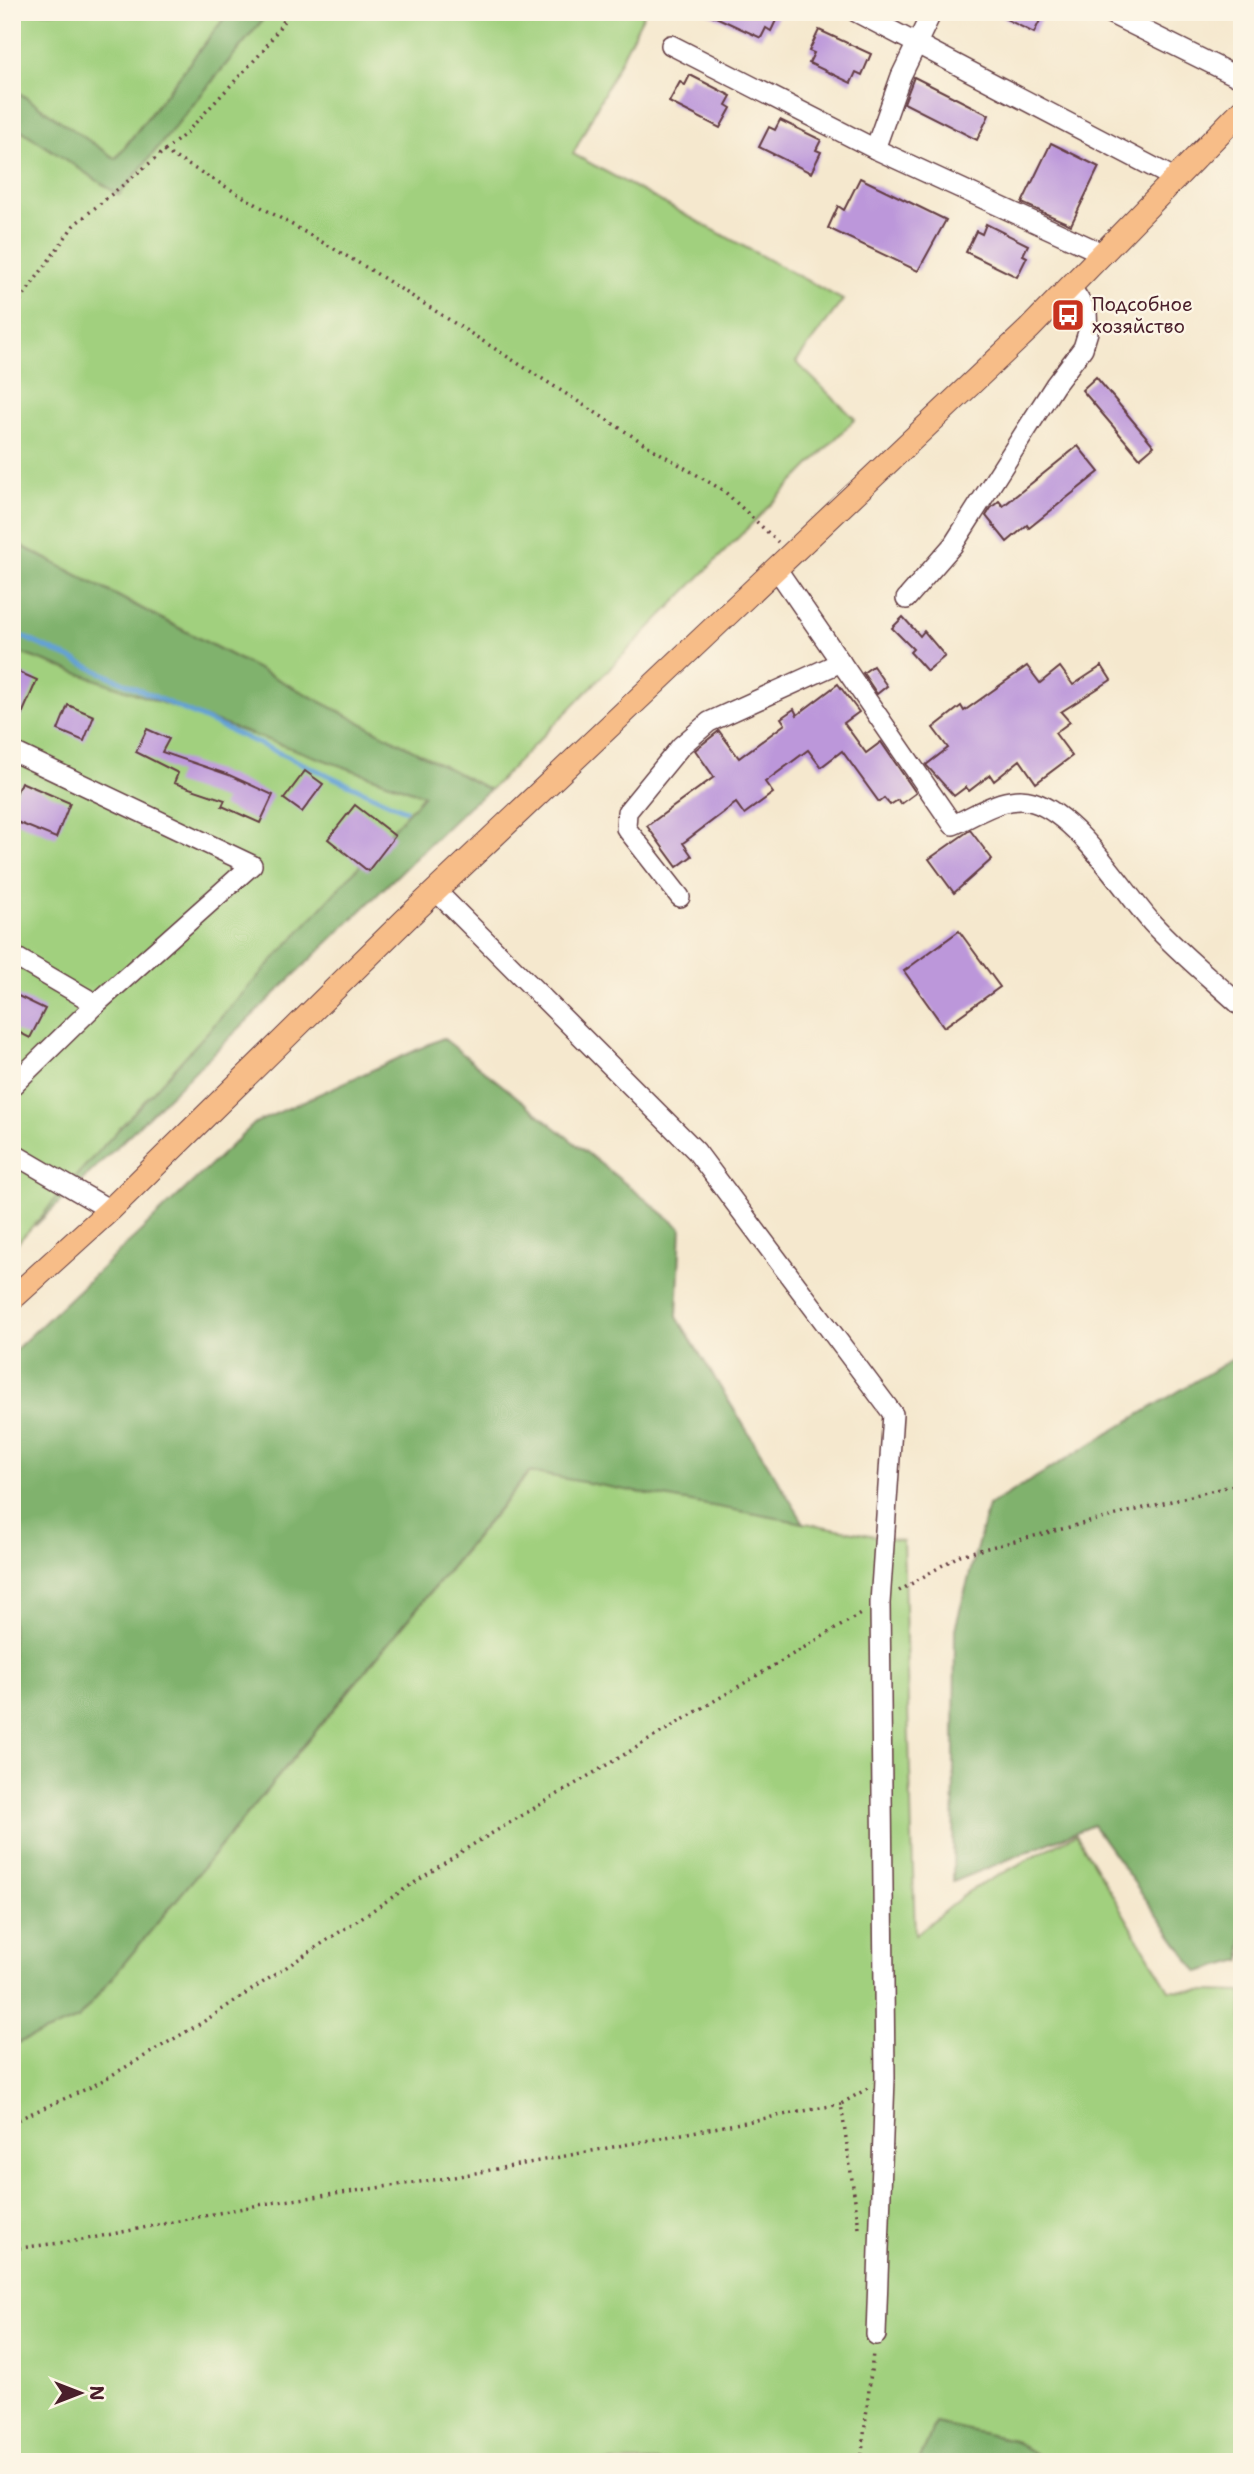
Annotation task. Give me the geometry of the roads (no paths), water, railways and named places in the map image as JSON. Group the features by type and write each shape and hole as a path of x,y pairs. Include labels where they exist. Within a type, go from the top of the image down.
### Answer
{"main road":[{"path":"12,1299 110,1210 436,891 1071,287 1242,110"}],"street":[{"path":"856,12 1176,179"},
{"path":"875,149 901,76 932,12"},
{"path":"1107,12 1242,79"},
{"path":"671,45 875,149 1104,254"},
{"path":"906,599 953,545 1055,385 1083,348 1088,332 1087,312 1071,287"},
{"path":"783,561 841,663 953,825 1012,799 1031,801 1051,810 1091,848 1153,924 1242,1007"},
{"path":"680,897 626,828 627,812 681,746 709,722 841,663"},
{"path":"12,751 252,865 96,1004 12,1086"},
{"path":"436,891 696,1151 892,1414 880,1603 885,2078 876,2334"},
{"path":"12,955 96,1004"},
{"path":"12,1153 110,1210"}],"waterway":[{"path":"12,632 405,810"}],"place":[{"name":"Подсобное хозяйство","path":"1068,315"}]}
